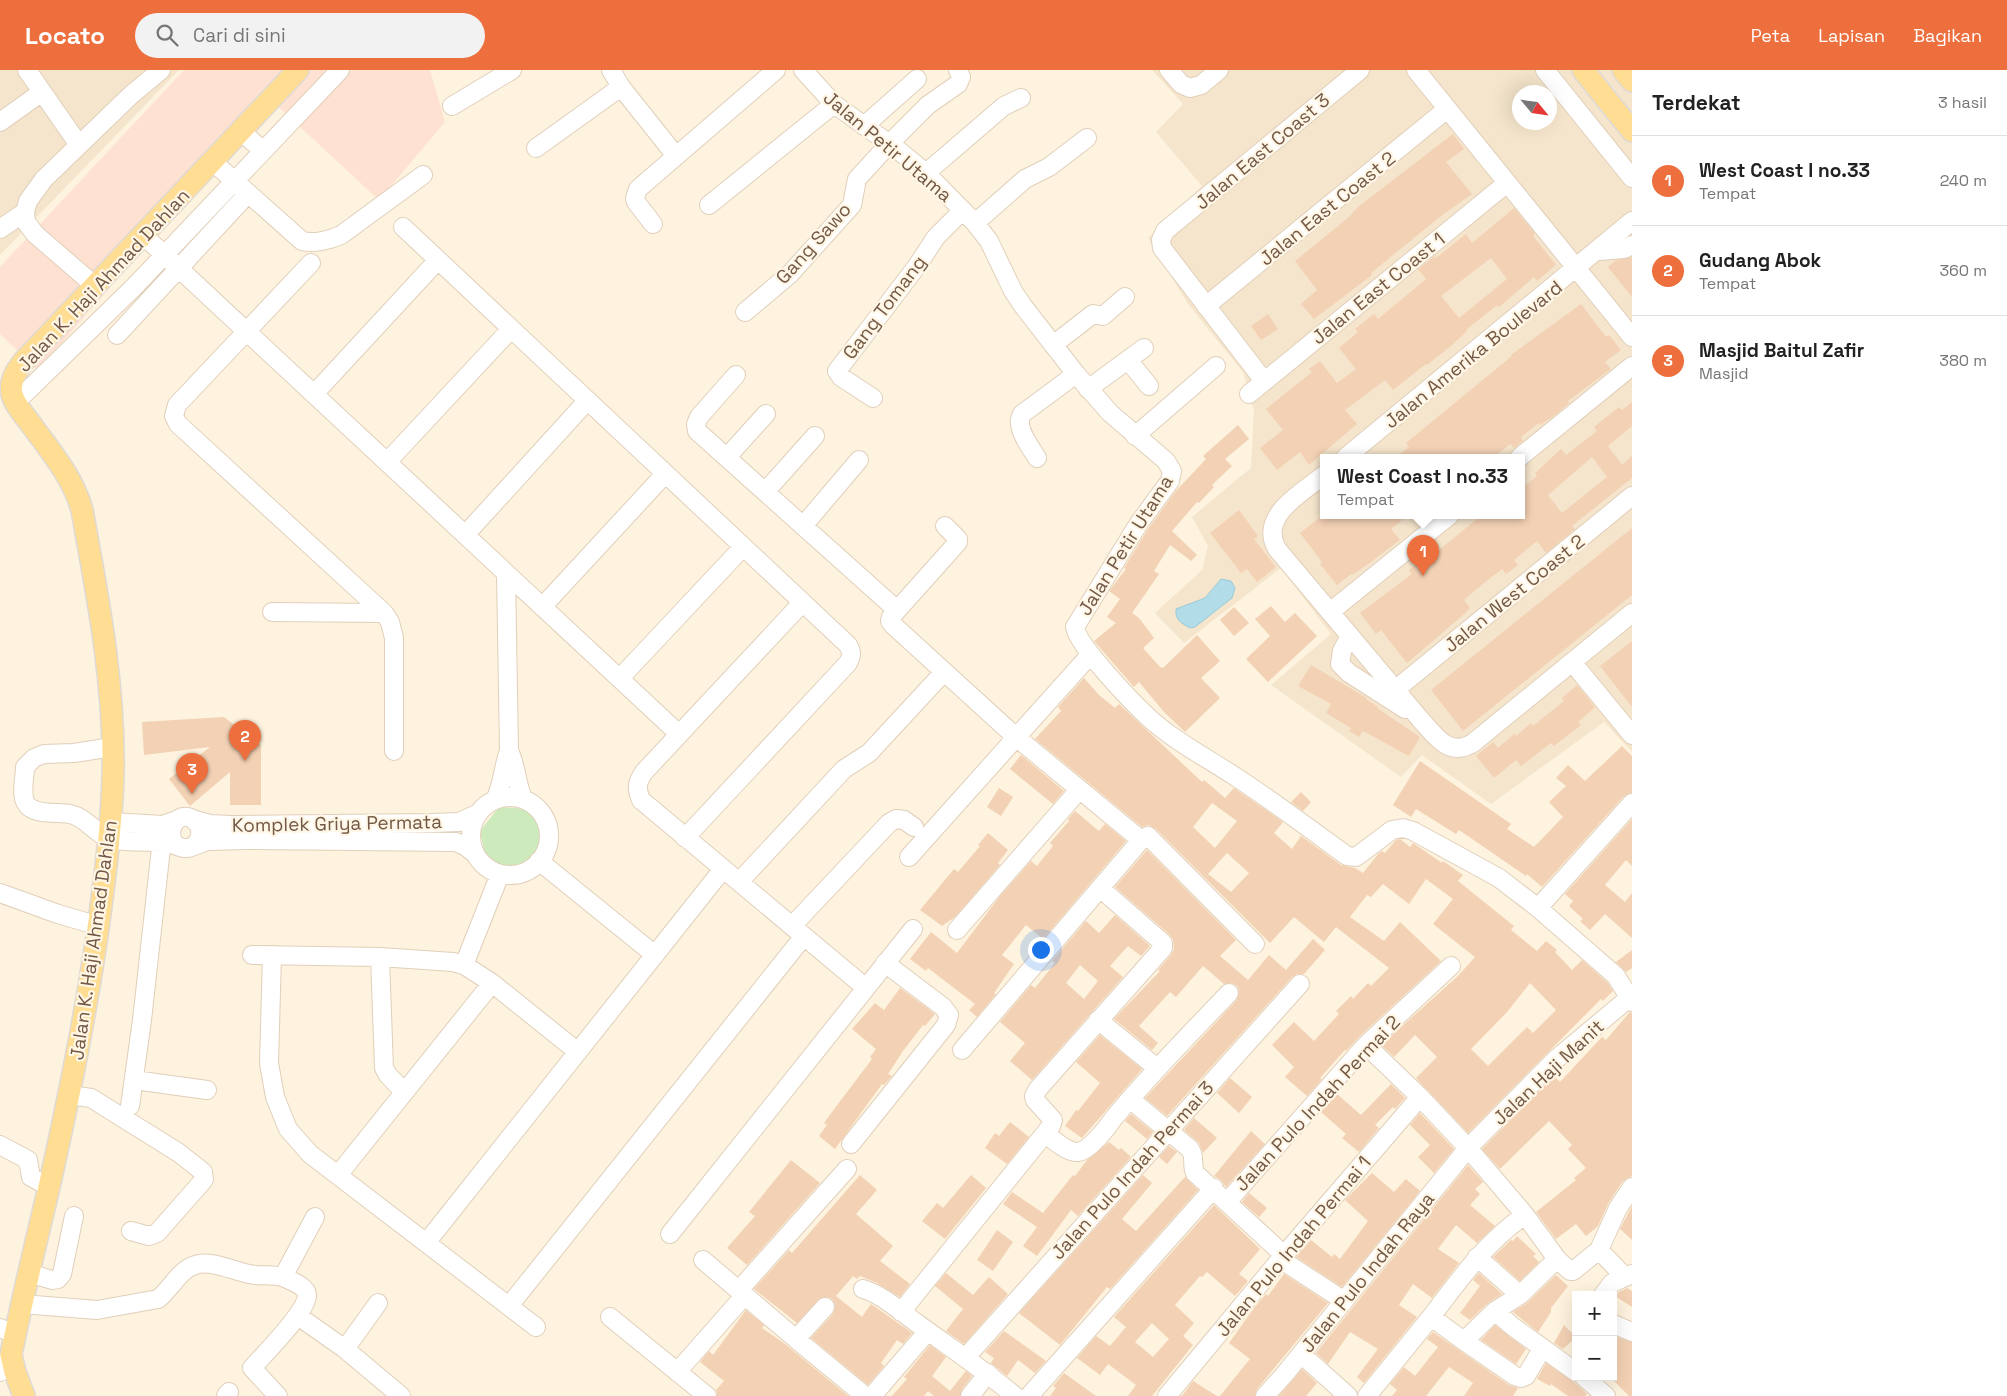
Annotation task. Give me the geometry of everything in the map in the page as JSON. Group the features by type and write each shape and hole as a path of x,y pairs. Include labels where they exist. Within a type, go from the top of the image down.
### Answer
{"main road":[{"name":"Jalan K. Haji Ahmad Dahlan","path":"24,1396 15,1372 6,1364 8,1331 22,1304 70,1095 113,831 112,747 105,637 82,510 70,479 17,391 14,377 23,362 94,285 153,245 252,141 298,70"},
{"path":"1583,70 1632,131"},
{"path":"1623,70 1632,81"}],"street":[{"path":"27,70 79,145"},
{"path":"131,95 142,70"},
{"path":"94,285 35,234 26,222 25,212 28,202 40,184 79,145 131,95 161,70"},
{"path":"17,391 252,141 339,70"},
{"path":"452,106 512,70"},
{"path":"611,70 676,156"},
{"path":"653,224 636,202 635,194 638,190 776,70"},
{"name":"Jalan Petir Utama","path":"803,70 834,104 926,173 969,216 989,241 1013,291 1076,374 1110,413 1166,461 1170,467 1172,474 1139,523 1075,627 1076,634 1090,655 1148,717 1348,856 1356,857 1392,830 1403,828 1413,831 1499,878 1538,908 1616,976 1631,1000"},
{"name":"Gang Sawo","path":"745,312 790,274 852,204 857,179 888,144 928,105 958,84 961,76 958,70"},
{"path":"1170,70 1185,87 1190,88 1201,85 1219,70"},
{"name":"Jalan East Coast 3","path":"1206,306 1162,248 1161,240 1165,231 1360,70"},
{"path":"1416,70 1632,337"},
{"path":"1545,70 1632,178"},
{"path":"864,126 917,79"},
{"path":"536,148 622,87"},
{"path":"0,122 42,92"},
{"path":"926,173 1004,106 1021,98"},
{"path":"709,205 834,104"},
{"name":"Jalan East Coast 2","path":"1206,306 1447,109"},
{"path":"969,216 1025,179 1049,167 1087,138"},
{"path":"222,171 302,241 308,243 341,235 423,175"},
{"name":"Jalan East Coast 1","path":"1249,394 1507,183"},
{"path":"116,335 242,200"},
{"path":"0,229 25,212"},
{"name":"Gang Tomang","path":"873,398 840,377 837,370 917,266 936,237 969,216"},
{"name":"Jalan Amerika Boulevard","path":"1350,454 1632,222"},
{"path":"403,227 848,645 851,651 851,657 848,662 685,838"},
{"path":"1599,250 1624,249 1632,244"},
{"path":"153,245 680,734"},
{"path":"314,394 438,260"},
{"path":"311,263 177,405 174,416 178,424 384,614 390,622 394,638 394,752"},
{"path":"1054,345 1092,314 1103,316 1125,297"},
{"path":"1206,306 1264,381"},
{"path":"387,462 512,329"},
{"path":"1088,388 1144,348"},
{"path":"1128,360 1149,386"},
{"path":"1135,436 1216,366"},
{"path":"1524,454 1632,366"},
{"path":"736,374 699,417 696,424 697,431 897,610"},
{"path":"1037,458 1020,428 1020,418 1022,414 1076,374"},
{"path":"465,534 587,401"},
{"path":"727,457 766,414"},
{"path":"765,492 815,436"},
{"path":"803,526 859,460"},
{"path":"543,606 665,474"},
{"path":"1320,478 1280,511 1274,520 1271,530 1272,540 1277,549 1443,744 1458,749 1473,743 1632,613"},
{"name":"Jalan West Coast 2","path":"1396,690 1632,496"},
{"path":"1330,612 1445,519"},
{"path":"945,526 958,539 958,542 897,610 890,621 1016,737 1141,840"},
{"path":"620,678 743,547"},
{"path":"495,800 502,782 505,760 509,751 506,573"},
{"path":"802,603 644,772 638,781 637,791 641,800 685,838 866,988"},
{"path":"272,612 384,614"},
{"path":"1350,636 1342,651 1340,664 1349,673 1420,719"},
{"path":"909,857 1090,655"},
{"path":"1572,662 1630,730"},
{"path":"739,882 844,769 869,753 944,672"},
{"path":"112,747 74,753 44,754 34,758 26,767 23,796 29,807 36,810 70,814 113,831 169,833 189,818 195,820 201,833 199,840 194,846 188,848 181,848 169,833"},
{"path":"509,751 514,761 516,782 524,800"},
{"path":"957,930 1079,790"},
{"path":"509,797 524,800 538,810 547,826 547,845 539,861 533,867 517,874 500,874 485,866 474,853 471,833 473,822 478,813 495,800 509,797"},
{"path":"1538,908 1632,803"},
{"name":"Komplek Griya Permata","path":"195,820 210,824 230,825 432,823 459,822 478,813"},
{"path":"509,1306 798,931 889,823 896,819 904,820 914,827"},
{"path":"432,823 432,842"},
{"path":"130,1106 169,833"},
{"path":"962,1050 1141,840 1148,836 1255,944"},
{"name":"Komplek Griya Permata","path":"194,846 207,841 247,840 456,842 466,846 474,853"},
{"path":"539,861 655,955"},
{"path":"426,1243 723,869"},
{"path":"464,965 500,874"},
{"path":"901,1312 1045,1134 1053,1120 1035,1100 1035,1093 1163,948 1162,943 1100,888"},
{"path":"0,893 58,914 99,926"},
{"path":"670,1234 912,929"},
{"path":"252,955 380,957 453,962 464,965 492,983 578,1052"},
{"path":"272,955 268,1063 275,1097 288,1129 310,1154 536,1327"},
{"path":"380,957 384,1068 404,1092"},
{"path":"851,1144 946,1025 949,1015 943,1007 885,963"},
{"name":"Jalan Pulo Indah Permai 2","path":"1228,1201 1366,1045 1451,966"},
{"path":"338,1176 492,983"},
{"name":"Jalan Pulo Indah Permai 3","path":"966,1357 1300,984"},
{"path":"1045,1134 1069,1150 1076,1153 1082,1151 1104,1132 1157,1068 1229,993"},
{"name":"Jalan Haji Manit","path":"1468,1148 1555,1060 1631,1000"},
{"path":"1098,1020 1157,1068"},
{"path":"1366,1045 1420,1097 1468,1148 1525,1215 1557,1259 1571,1271 1599,1250 1618,1208 1632,1187"},
{"path":"134,1080 206,1090"},
{"path":"70,1095 91,1098 179,1153 203,1172 204,1179 202,1182 157,1233 149,1236 132,1231"},
{"name":"Jalan Pulo Indah Permai 1","path":"1166,1396 1282,1257 1420,1097"},
{"path":"1130,1099 1190,1149 1194,1156 1194,1170 1228,1201 1282,1257 1343,1300"},
{"path":"0,1146 25,1158 29,1163 31,1177 49,1187"},
{"name":"Jalan Pulo Indah Raya","path":"1265,1396 1468,1148"},
{"path":"677,1372 847,1169"},
{"name":"Jalan Pulo Indah Permai 2","path":"1029,1396 1214,1188"},
{"path":"1366,1396 1477,1257 1511,1224 1525,1215"},
{"path":"29,1273 52,1280 58,1279 62,1274 74,1216"},
{"path":"283,1277 315,1216"},
{"path":"1599,1250 1628,1275 1612,1283 1606,1291"},
{"path":"1477,1257 1520,1295"},
{"path":"1464,1341 1495,1311 1520,1295 1557,1259"},
{"path":"703,1260 865,1396"},
{"path":"22,1304 97,1310 158,1299 167,1292 182,1273 194,1266 203,1264 253,1275 283,1277 304,1288 307,1292 307,1298 298,1316 252,1368 278,1396"},
{"path":"863,1289 901,1312 966,1357 1015,1396"},
{"path":"345,1350 378,1303"},
{"path":"796,1339 825,1307"},
{"path":"1495,1311 1512,1326 1572,1369"},
{"path":"298,1316 345,1350 401,1396"},
{"path":"610,1317 707,1396"},
{"path":"1430,1317 1515,1376 1521,1378 1526,1376 1542,1348"},
{"path":"1617,1326 1632,1332"},
{"path":"872,1396 928,1331"},
{"path":"1301,1354 1348,1396"},
{"path":"970,1396 988,1373"},
{"path":"1589,1381 1606,1396"}],"shaded area":[{"path":"0,70 179,70 0,255"},
{"path":"184,70 430,70 445,122 379,200 272,101 38,370 0,334 0,267"},
{"path":"1152,70 1632,70 1632,752 1604,722 1491,804 1422,755 1401,777 1271,685 1331,634 1281,568 1184,643 1155,613 1202,570 1208,546 1192,517 1251,468 1254,410 1243,372 1188,304 1148,238 1202,186 1156,132 1183,104"}],"green space":[{"path":"499,807 530,809 549,834 542,860 513,874 486,860 480,831"}],"water":[{"path":"1221,579 1231,581 1235,588 1232,598 1195,627 1190,628 1179,621 1176,616 1176,609 1205,598"}],"building":[{"path":"1453,134 1464,149 1446,162 1472,194 1441,216 1371,273 1372,275 1314,319 1301,304 1317,290 1295,261 1349,217 1358,207"},
{"path":"1514,208 1556,265 1537,281 1534,277 1499,307 1497,305 1466,330 1451,346 1393,390 1385,380 1345,410 1357,424 1309,465 1300,452 1277,470 1260,448 1283,430 1266,409 1312,372 1309,369 1320,361 1337,383 1356,369 1339,348 1358,332 1355,329 1374,314 1378,319 1426,279 1418,269 1435,256 1436,258 1466,234 1472,243","holes":["1491,258 1507,279 1459,318 1441,296"]},
{"path":"1632,257 1632,297 1608,267 1616,260"},
{"path":"1581,304 1606,337 1609,335 1621,350 1605,362 1611,369 1568,401 1569,403 1555,415 1540,425 1539,423 1521,437 1523,441 1514,448 1510,444 1498,454 1400,454 1409,447 1406,443 1511,355"},
{"path":"1268,314 1278,329 1261,340 1251,326"},
{"path":"1632,402 1632,426 1608,446 1622,465 1632,456 1632,478 1572,526 1575,529 1546,553 1537,541 1514,560 1518,565 1506,574 1502,569 1484,583 1464,600 1470,608 1407,663 1381,630 1376,634 1360,613 1412,574 1409,570 1421,560 1423,563 1477,519 1525,519 1525,486 1537,476 1535,473 1561,449 1566,455 1597,431 1594,427 1619,407 1622,410","holes":["1592,457 1607,477 1562,513 1548,495"]},
{"path":"1238,425 1249,439 1225,459 1232,466 1212,485 1214,487 1199,503 1197,502 1172,531 1197,555 1191,561 1170,545 1154,571 1159,574 1132,613 1139,618 1154,638 1143,648 1160,667 1163,668 1197,635 1220,661 1201,678 1220,698 1185,732 1164,712 1139,682 1134,687 1094,641 1116,623 1107,617 1120,599 1109,591 1126,569 1124,568 1148,529 1175,492 1206,459 1203,456"},
{"path":"1239,510 1258,536 1254,539 1276,567 1257,582 1247,569 1241,573 1210,533"},
{"path":"1320,517 1320,519 1403,519 1391,529 1400,540 1337,585 1320,564 1322,562 1300,533"},
{"path":"1632,528 1632,595 1463,731 1431,690"},
{"path":"1271,606 1285,622 1295,613 1317,636 1268,682 1246,659 1270,636 1255,619"},
{"path":"1234,607 1249,623 1234,636 1220,620"},
{"path":"1632,641 1632,707 1600,666"},
{"path":"1311,665 1367,698 1377,708 1420,737 1409,756 1363,731 1359,737 1349,731 1351,728 1326,713 1331,704 1298,686"},
{"path":"1084,678 1099,695 1115,708 1119,704 1202,782 1204,780 1225,798 1234,788 1283,822 1274,833 1292,849 1301,836 1341,865 1355,868 1363,873 1379,853 1382,851 1385,853 1396,840 1400,839 1410,847 1413,843 1463,875 1458,881 1514,926 1511,930 1537,951 1546,941 1557,950 1555,952 1572,970 1582,960 1608,983 1613,991 1603,1001 1601,999 1468,1133 1416,1078 1437,1057 1415,1035 1394,1057 1381,1045 1458,976 1475,957 1433,924 1453,899 1426,879 1409,904 1383,884 1371,897 1367,895 1350,917 1384,941 1400,922 1441,961 1345,1050 1307,1096 1285,1077 1294,1067 1272,1045 1294,1022 1314,1041 1339,1014 1336,1011 1351,996 1353,999 1368,983 1371,986 1389,968 1336,927 1324,942 1294,917 1270,943 1156,829 1148,825 1142,827 1035,739 1061,711 1058,707","holes":["1212,803 1237,821 1215,848 1193,827","1227,853 1249,873 1231,892 1208,874","1530,983 1556,1010 1533,1033 1527,1027 1488,1066 1471,1049 1508,1011"]},
{"path":"1577,685 1595,707 1578,722 1581,725 1554,746 1551,743 1521,766 1516,760 1494,778 1476,756 1493,742 1498,748 1531,723 1533,726 1564,701 1562,698"},
{"path":"224,717 261,745 261,805 230,805 230,772 190,806 169,779 210,747 144,755 142,722"},
{"path":"1622,746 1632,756 1632,793 1624,796 1542,887 1527,874 1526,876 1459,830 1456,834 1416,809 1411,817 1393,805 1420,761 1511,824 1507,829 1534,847 1563,817 1549,802 1566,786 1556,778 1568,765 1585,781"},
{"path":"1021,755 1064,791 1053,804 1010,769"},
{"path":"999,788 1013,797 1001,816 987,807"},
{"path":"1301,792 1311,802 1303,811 1291,802"},
{"path":"1075,811 1099,831 1105,824 1126,841 1043,939 1026,925 1002,955 1014,964 994,993 996,994 977,1017 969,1010 975,1004 928,968 926,971 910,959 931,932 957,953 1000,896 1031,861 1037,866 1053,846 1050,843"},
{"path":"1632,819 1632,866 1626,860 1605,885 1625,902 1632,893 1632,938 1605,914 1590,930 1580,921 1583,919 1569,906 1573,901 1565,894"},
{"path":"988,833 1008,850 998,863 1000,865 955,917 942,926 920,910 954,869 958,872 980,846 978,845"},
{"path":"1147,850 1236,940 1220,956 1248,980 1269,955 1286,970 1313,939 1325,950 1304,974 1297,974 1292,977 1167,1116 1145,1098 1237,1000 1239,990 1232,983 1224,984 1203,966 1176,997 1170,992 1139,1026 1158,1043 1152,1050 1114,1019 1160,971 1158,970 1174,949 1173,939 1170,935 1115,887"},
{"path":"1115,915 1150,946 1141,956 1128,946 1110,966 1123,977 1032,1080 1010,1061 1025,1043 1000,1022 1031,985 1035,988 1055,963 1052,961 1086,921 1099,933","holes":["1080,965 1098,981 1084,999 1066,983"]},
{"path":"1632,950 1632,968 1626,972 1616,962"},
{"path":"900,988 935,1014 925,1026 923,1025 903,1051 888,1074 892,1076 884,1085 882,1084 835,1149 819,1136 827,1125 824,1123 872,1059 870,1057 876,1049 852,1029 875,1003 884,1010"},
{"path":"1630,1012 1632,1013 1632,1176 1623,1181 1609,1202 1598,1226 1586,1236 1576,1224 1556,1239 1536,1212 1576,1180 1574,1178 1586,1168 1568,1149 1572,1145 1549,1121 1500,1169 1482,1149 1554,1076 1560,1082 1602,1037 1606,1040"},
{"path":"1100,1035 1142,1069 1082,1138 1065,1126 1076,1110 1078,1111 1100,1083 1076,1062"},
{"path":"1230,1078 1252,1097 1239,1113 1217,1093"},
{"path":"1391,1084 1405,1098 1375,1125 1379,1128 1359,1152 1342,1138 1346,1134 1321,1112 1337,1094 1361,1115"},
{"path":"1420,1113 1454,1149 1434,1173 1418,1157 1430,1145 1410,1125"},
{"path":"1131,1114 1153,1132 1147,1139 1125,1121"},
{"path":"1194,1118 1217,1138 1203,1153 1199,1143 1184,1130"},
{"path":"1010,1122 1029,1137 1007,1164 985,1148 995,1133 999,1136"},
{"path":"1251,1131 1265,1144 1226,1187 1221,1180 1214,1176"},
{"path":"1109,1142 1119,1150 1121,1148 1131,1157 1078,1216 1071,1210 1037,1256 1023,1246 1037,1227 1003,1204 1012,1192 1043,1213 1073,1175 1075,1176 1087,1160"},
{"path":"1169,1146 1177,1152 1167,1164 1159,1157"},
{"path":"791,1160 820,1183 747,1265 727,1248 755,1216 749,1212"},
{"path":"1468,1165 1483,1182 1475,1189 1480,1194 1470,1205 1495,1226 1477,1243 1456,1225 1438,1249 1459,1263 1432,1298 1413,1284 1399,1305 1417,1317 1364,1383 1357,1377 1378,1349 1350,1332 1328,1364 1316,1353"},
{"path":"1372,1173 1394,1192 1406,1179 1420,1191 1342,1287 1296,1257 1311,1240 1332,1257 1334,1254 1340,1259 1368,1221 1345,1200"},
{"path":"860,1175 877,1190 856,1214 893,1246 880,1261 910,1284 900,1297 875,1282 860,1276 857,1279 853,1276 836,1296 862,1317 871,1304 912,1333 903,1344 897,1340 881,1363 884,1366 868,1385 811,1338 833,1314 835,1304 832,1299 827,1297 818,1300 797,1323 754,1289 789,1250 792,1253"},
{"path":"971,1175 986,1188 945,1239 922,1221 937,1203 943,1208"},
{"path":"1143,1175 1152,1183 1122,1219 1136,1231 1185,1177 1198,1190 1110,1289 1107,1287 1060,1345 1019,1313"},
{"path":"1249,1193 1267,1208 1259,1217 1242,1202"},
{"path":"1214,1205 1260,1249 1239,1274 1248,1281 1235,1296 1207,1272 1202,1277 1200,1276 1175,1305 1194,1323 1183,1336 1193,1345 1152,1396 1128,1396 1136,1385 1108,1364 1100,1375 1077,1358 1096,1336 1110,1346 1126,1327 1114,1317","holes":["1152,1323 1169,1339 1153,1357 1135,1342"]},
{"path":"1632,1206 1632,1240 1620,1229"},
{"path":"997,1230 1013,1242 993,1271 977,1260"},
{"path":"1517,1236 1536,1254 1533,1256 1539,1262 1520,1281 1493,1257"},
{"path":"946,1273 973,1295 989,1277 1008,1294 964,1344 946,1331 963,1309 935,1286"},
{"path":"1479,1273 1502,1294 1488,1303 1470,1320 1460,1313 1480,1286 1473,1280"},
{"path":"1284,1274 1328,1303 1257,1389 1255,1396 1220,1396 1250,1359 1229,1343 1254,1308 1266,1294 1268,1296"},
{"path":"1556,1275 1568,1286 1551,1308 1551,1312 1538,1332 1513,1312 1527,1303"},
{"path":"1627,1288 1632,1291 1632,1307 1617,1297 1619,1292"},
{"path":"746,1310 764,1325 762,1328 785,1344 848,1396 717,1396 716,1390 724,1381 700,1362 709,1351 713,1355"},
{"path":"1495,1325 1526,1349 1516,1364 1481,1340"},
{"path":"1564,1325 1572,1333 1572,1341 1563,1349 1554,1343"},
{"path":"1004,1331 1046,1361 1035,1373 1018,1360 1007,1376 991,1363 994,1358 985,1352"},
{"path":"1433,1332 1509,1385 1518,1388 1513,1396 1464,1396 1473,1383 1449,1367 1426,1396 1392,1396 1397,1390 1390,1384 1404,1367 1415,1376 1438,1347 1427,1339"},
{"path":"1617,1337 1632,1342 1632,1396 1629,1396 1614,1381 1617,1381"},
{"path":"930,1345 946,1357 932,1376 950,1391 966,1371 972,1376 962,1389 960,1396 934,1396 928,1391 924,1396 892,1396 907,1379 904,1377"},
{"path":"1546,1363 1575,1383 1587,1394 1585,1396 1568,1396 1551,1384 1550,1386 1537,1379"},
{"path":"1302,1369 1317,1383 1306,1396 1279,1396"},
{"path":"1064,1373 1096,1396 1050,1396 1056,1388 1053,1386"},
{"path":"1193,1381 1217,1396 1182,1396"}],"place":[{"name":"West Coast I no.33","path":"1423,576"},
{"name":"Gudang Abok","path":"245,761"},
{"name":"Masjid Baitul Zafir","path":"192,794"}]}
